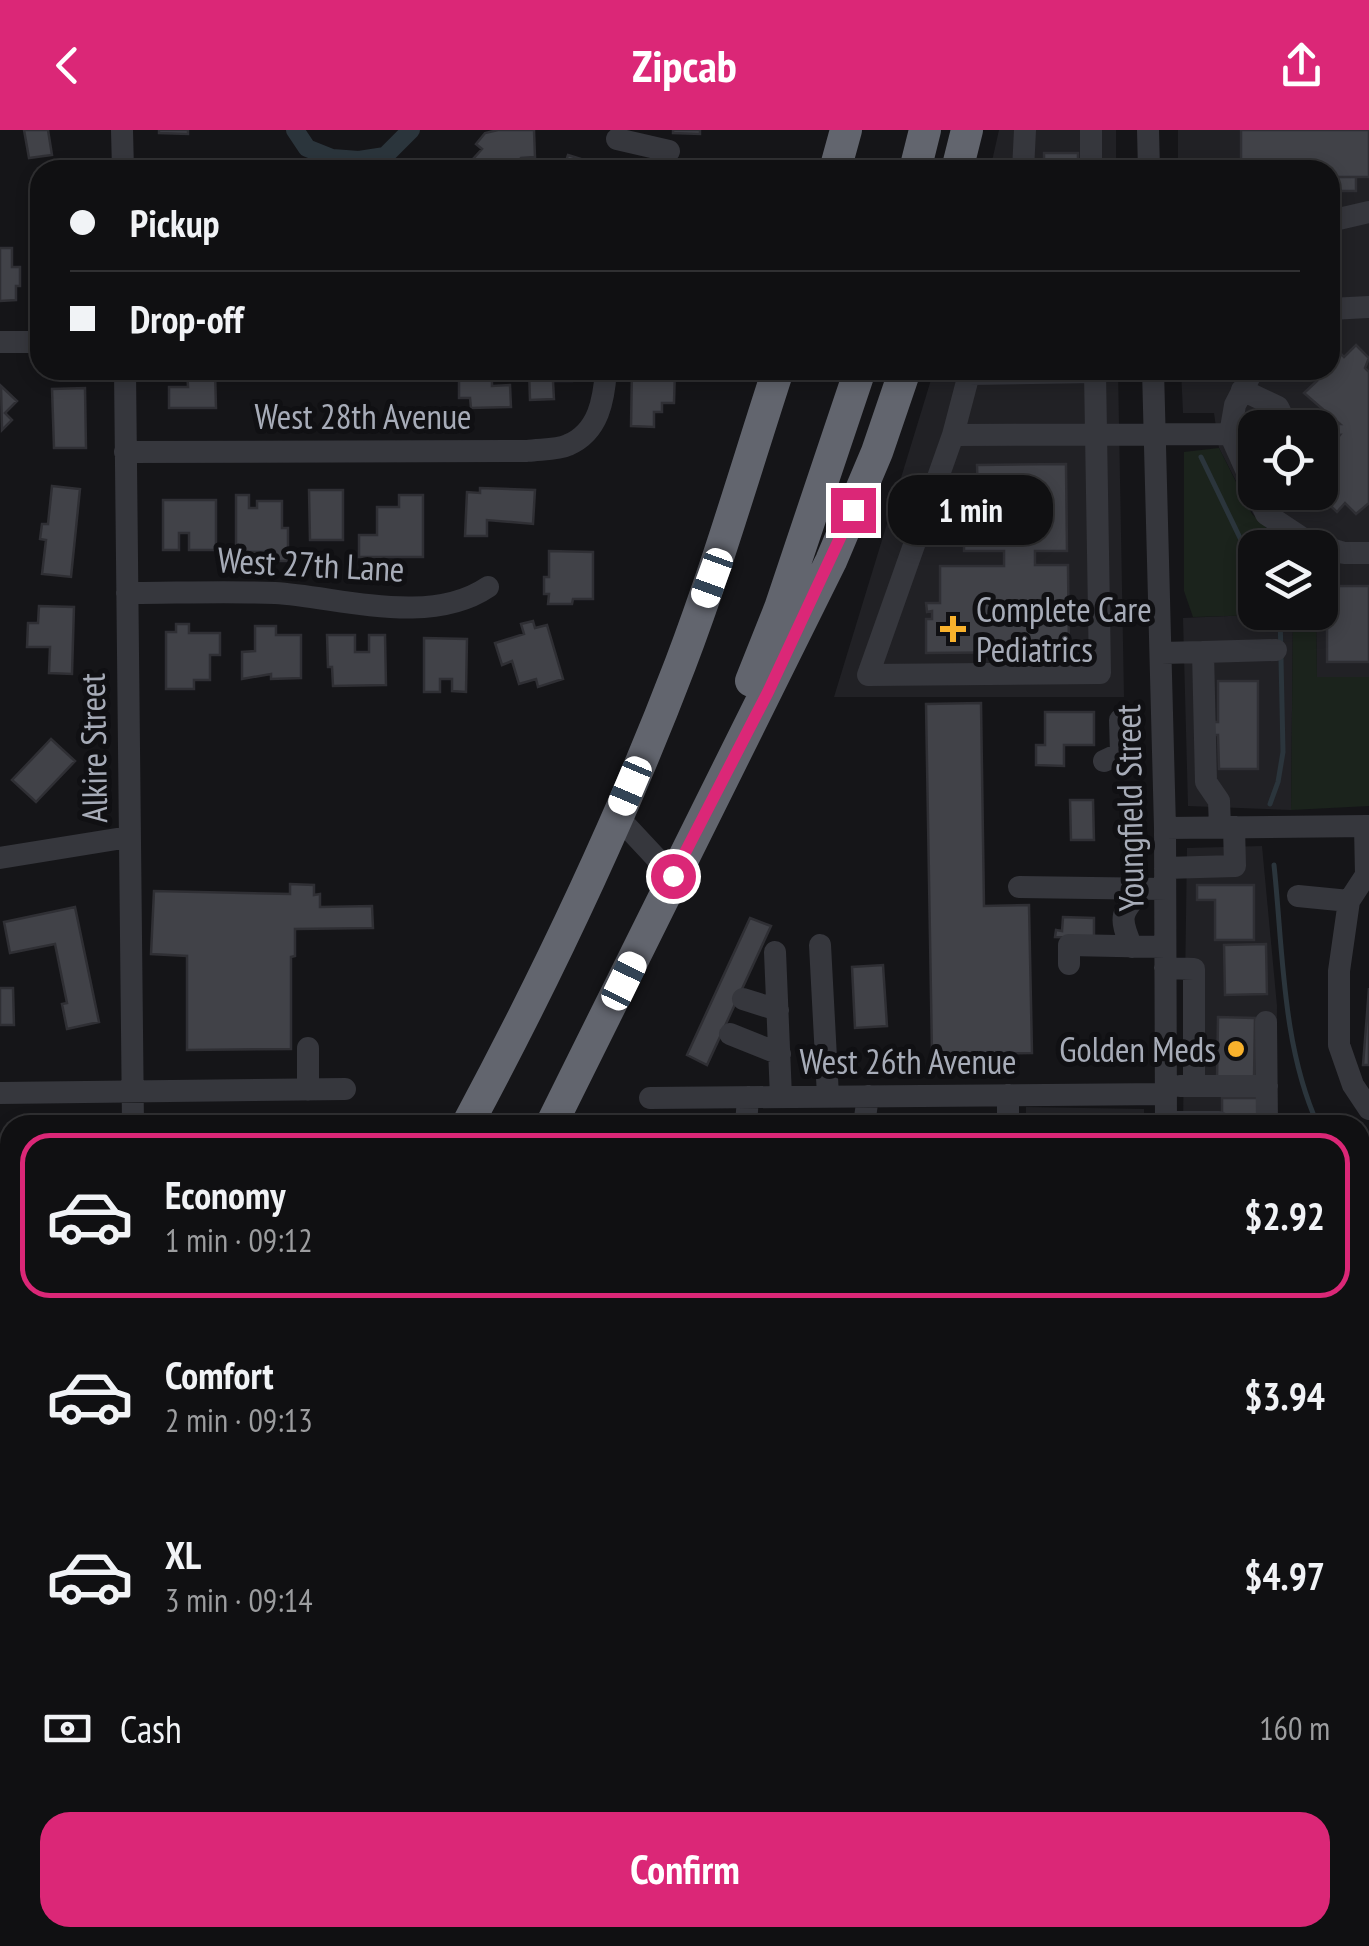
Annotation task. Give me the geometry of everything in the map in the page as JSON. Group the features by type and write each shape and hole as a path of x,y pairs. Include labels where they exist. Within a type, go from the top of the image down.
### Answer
{"highway":[{"path":"818,160 825,130"},
{"path":"838,160 846,130"},
{"path":"918,160 925,130"},
{"path":"959,160 967,130"},
{"path":"472,1115 518,1029 618,816 712,578 775,380"},
{"path":"692,835 780,608 857,380"},
{"path":"556,1115 830,561 877,452 902,380"}],"street":[{"path":"122,130 122,160"},
{"path":"1024,160 1026,130"},
{"path":"1091,130 1091,160"},
{"path":"1148,130 1148,160"},
{"path":"617,139 654,156"},
{"path":"1340,219 1369,212"},
{"path":"1340,307 1369,306"},
{"path":"0,342 30,342"},
{"name":"Alkire Street","path":"124,380 133,1115"},
{"name":"West 28th Avenue","path":"125,452 528,451 568,445 594,424 605,380"},
{"path":"967,380 953,435 868,675 1100,673 1095,380"},
{"name":"Youngfield Street","path":"1153,380 1164,752 1165,828 1158,882 1165,958 1166,1115"},
{"path":"1238,448 1230,434 1235,405 1248,380 1279,410"},
{"path":"953,435 1230,434"},
{"path":"1265,510 1308,542 1344,554 1369,553"},
{"name":"West 27th Lane","path":"127,594 278,594 364,606 437,605 464,600 488,587"},
{"path":"1162,653 1276,650"},
{"path":"1019,888 1158,882 1235,866 1219,801 1206,782 1203,652"},
{"path":"1120,720 1113,757 1164,752"},
{"path":"618,816 673,876"},
{"path":"1165,828 1367,826 1367,876 1349,901 1338,972 1339,1044 1353,1085 1369,1109"},
{"path":"0,858 129,836"},
{"path":"1132,946 1122,926 1122,916 1158,882"},
{"path":"1298,896 1349,901"},
{"path":"820,945 828,1096"},
{"path":"1068,964 1068,946 1132,946 1194,968 1194,1086"},
{"path":"775,952 781,1097"},
{"path":"744,998 778,1010"},
{"path":"1266,1022 1267,1115"},
{"path":"730,1034 780,1054"},
{"path":"308,1048 308,1090"},
{"name":"West 26th Avenue","path":"650,1098 1008,1095 1267,1086"},
{"path":"0,1093 346,1089"},
{"path":"1008,1095 1008,1115"},
{"path":"865,1115 868,1096"},
{"path":"747,1115 748,1097"}],"shaded area":[{"path":"999,130 1116,130 1116,160 992,160"},
{"path":"1178,130 1369,130 1369,677 1317,677 1316,630 1338,630 1338,530 1269,530 1251,510 1338,510 1338,410 1238,410 1238,485 1219,448 1214,413 1183,413 1181,380 1340,380 1340,160 1178,160"},
{"path":"931,380 1118,380 1124,697 834,697"},
{"path":"1219,448 1238,486 1238,510 1250,510 1269,530 1238,530 1238,616 1193,617 1184,591 1184,452"},
{"path":"1238,616 1238,630 1293,630 1291,810 1188,806 1183,618"},
{"path":"1293,630 1316,630 1317,677 1369,677 1369,806 1291,810"},
{"path":"1262,846 1277,1006 1276,1115 1183,1115 1187,848"},
{"path":"1026,1107 1144,1109 1144,1115 1026,1115"}],"building":[{"path":"24,130 48,130 52,155 29,158"},
{"path":"188,130 188,134 159,133"},
{"path":"534,130 535,157 476,160 482,149 476,144 485,133"},
{"path":"700,130 700,134 673,133"},
{"path":"1241,130 1369,130 1369,177 1340,177 1340,160 1241,160"},
{"path":"1044,153 1078,153 1078,160 1044,160"},
{"path":"1340,177 1356,177 1356,191 1340,191"},
{"path":"0,248 12,248 12,267 20,267 16,300 0,301"},
{"path":"1356,345 1369,358 1365,368 1369,372 1369,503 1356,514 1345,503 1337,512 1335,510 1338,510 1338,410 1324,410 1304,393 1316,380 1340,380 1340,353 1344,357"},
{"path":"188,380 215,380 216,408 169,408 169,387 188,387"},
{"path":"459,380 492,380 492,386 510,385 511,407 471,408 470,398 459,398"},
{"path":"529,380 572,380 553,381 554,399 530,400"},
{"path":"632,380 675,380 674,403 662,403 662,412 654,412 654,427 631,426"},
{"path":"1,386 17,401 5,413 12,420 2,430"},
{"path":"85,388 86,448 54,448 52,389"},
{"path":"1066,464 1067,551 1035,551 1035,565 1068,565 1069,652 926,653 926,619 932,619 932,611 927,612 926,603 940,603 940,566 1004,566 1004,551 964,551 964,519 970,519 965,503 978,503 977,465"},
{"path":"52,486 80,489 71,577 42,574 46,540 40,539 42,524 48,524"},
{"path":"480,488 535,490 533,524 487,520 487,536 465,536 467,492 480,493"},
{"path":"309,490 343,490 343,540 310,540"},
{"path":"236,495 249,495 249,508 257,508 257,501 282,501 282,528 288,528 288,561 270,561 270,552 236,552"},
{"path":"399,495 423,495 423,557 359,557 359,535 377,535 377,507 399,507"},
{"path":"163,500 216,500 216,550 189,550 189,533 179,533 179,550 163,550"},
{"path":"549,551 593,552 593,599 548,604 544,577 549,577"},
{"path":"1338,586 1369,586 1369,662 1327,662 1327,630 1338,630"},
{"path":"39,606 74,607 72,674 49,673 50,647 27,647 28,623 38,623"},
{"path":"533,621 535,628 547,625 563,679 538,687 536,679 519,684 512,661 502,665 495,643 524,634 521,624"},
{"path":"176,624 189,624 189,633 220,633 220,655 210,655 210,680 194,680 194,689 166,689 166,632 176,632"},
{"path":"255,626 276,626 276,635 301,635 301,678 271,679 271,674 242,679 242,652 255,651"},
{"path":"327,635 355,635 355,652 369,652 369,635 385,635 386,685 333,686"},
{"path":"424,638 467,639 466,692 452,691 452,679 440,679 440,692 424,692"},
{"path":"1218,681 1258,681 1258,769 1219,769 1218,735 1212,735 1212,722 1218,722"},
{"path":"981,703 984,906 1029,905 1032,1053 932,1054 926,704"},
{"path":"1045,712 1094,712 1094,745 1064,745 1064,766 1036,765 1036,745 1045,745"},
{"path":"51,739 75,761 36,802 12,780"},
{"path":"1070,800 1093,800 1094,840 1071,840"},
{"path":"290,884 314,885 314,895 320,894 320,907 372,906 373,928 295,929 295,956 291,957 291,1049 187,1050 187,956 151,954 154,891 290,894"},
{"path":"1197,885 1254,885 1254,940 1215,940 1215,900 1197,900"},
{"path":"75,907 99,1022 67,1029 62,1004 67,1003 55,944 10,953 4,922"},
{"path":"1063,917 1094,918 1094,938 1055,937 1056,930 1062,931"},
{"path":"750,918 771,926 707,1065 687,1055"},
{"path":"1266,944 1267,994 1225,995 1224,945"},
{"path":"883,965 887,1026 855,1028 852,967"},
{"path":"0,988 13,988 14,1025 0,1025"},
{"path":"1369,988 1369,1065 1363,1065"},
{"name":"Golden Meds","path":"1218,1017 1255,1018 1254,1081 1217,1080"},
{"path":"1222,1098 1258,1098 1258,1115 1222,1115"}],"waterway":[{"path":"295,130 307,148 332,158 359,160 385,156 411,130"},
{"path":"1201,457 1238,534"},
{"path":"1270,804 1283,752 1280,630"},
{"path":"1274,865 1291,1030 1314,1115"}],"place":[{"name":"Complete Care Pediatrics","path":"953,629"},
{"name":"Golden Meds","path":"1236,1049"}],"route":[{"path":"673,876 768,692 853,510"}]}
